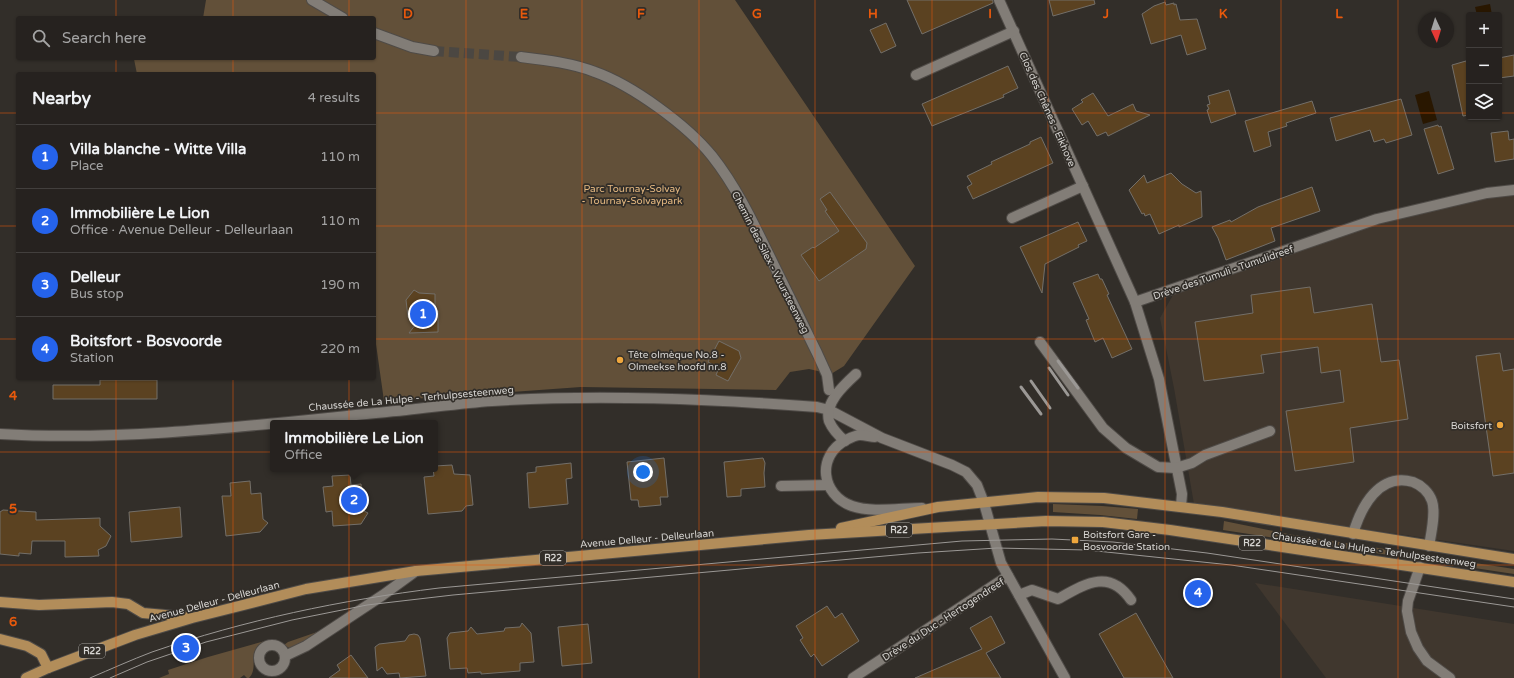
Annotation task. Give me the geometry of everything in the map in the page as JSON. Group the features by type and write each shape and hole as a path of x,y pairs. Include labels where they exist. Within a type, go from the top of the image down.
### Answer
{"main road":[{"name":"Chaussée de La Hulpe - Terhulpsesteenweg","path":"809,535 938,508 1038,497 1072,496 1181,506 1514,559"},
{"name":"Chaussée de La Hulpe - Terhulpsesteenweg","path":"809,535 1046,521 1104,522 1170,530 1514,582"},
{"name":"Avenue Delleur - Delleurlaan","path":"26,678 114,642 192,618 306,589 416,571 809,535"},
{"path":"0,602 39,604 112,602 128,604 143,613 192,618"},
{"path":"0,639 27,646 41,654 48,668"}],"street":[{"path":"312,0 340,16"},
{"name":"Clos des Chênes - Eikhove","path":"999,0 1135,302"},
{"path":"916,75 1014,31"},
{"path":"376,34 412,47 434,51"},
{"name":"Chemin des Silex - Vuursteenweg","path":"521,57 556,62 594,71 616,80 659,108 700,142 724,174 749,215 817,353 827,375 831,394"},
{"path":"1012,218 1083,186"},
{"name":"Drève des Tumuli - Tumulidreef","path":"1135,302 1377,219 1487,193 1514,190"},
{"path":"1135,302 1159,379 1182,494 1181,506"},
{"path":"1040,342 1103,428 1126,448 1158,467 1176,468 1192,463 1205,456 1270,431"},
{"path":"845,441 829,421 831,394 838,391 856,374"},
{"name":"Chaussée de La Hulpe - Terhulpsesteenweg","path":"303,420 492,401 598,398 738,401 817,407 830,410 882,438 952,465 966,472 977,485 984,503"},
{"name":"Chaussée de La Hulpe - Terhulpsesteenweg","path":"0,434 45,437 193,431 270,423"},
{"path":"882,438 859,435 845,441 831,453 827,461 826,474 828,486 833,493 841,500 861,508 938,508"},
{"path":"1353,534 1360,512 1375,492 1385,484 1396,481 1408,481 1419,484 1426,491 1432,502 1433,525 1429,546"},
{"path":"781,486 828,486"},
{"name":"Drève du Duc - Hertogendreef","path":"853,678 1008,576 999,558 984,503"},
{"path":"1420,567 1408,601 1407,612 1411,632 1418,648 1438,675 1450,678"},
{"path":"285,656 306,646 383,595 416,571"},
{"path":"1008,576 1065,678"},
{"path":"1019,595 1032,590 1058,599 1085,584 1096,581 1117,585 1125,591 1131,600"},
{"path":"271,645 276,645 285,656 285,661 280,669 264,674 259,663 259,654 262,649 271,645"}],"shaded area":[{"path":"1490,4 1491,12 1476,12 1475,7"},
{"path":"1429,91 1437,120 1423,124 1415,95"},
{"path":"1514,193 1514,551 1194,504 1160,318 1173,295 1382,221 1491,196"},
{"path":"1255,583 1514,624 1514,678 1326,678"}],"green space":[{"name":"Parc Tournay-Solvay - Tournay-Solvaypark","path":"206,0 735,0 915,266 844,366 831,374 809,369 790,372 776,390 581,387 384,401 376,344 376,72 137,72 134,60 376,60 376,16 203,16"},
{"path":"1053,504 1138,509 1137,519 1053,512"},
{"path":"1224,521 1288,534 1514,569 1514,574 1223,530"},
{"path":"320,631 291,649 284,645 288,642"},
{"path":"265,641 256,649 252,674 249,678 244,675 240,678 159,678 169,674 168,670"}],"building":[{"path":"907,0 993,0 993,3 922,34"},
{"path":"1049,0 1094,0 1095,4 1053,16"},
{"path":"1165,2 1166,5 1176,4 1180,20 1197,19 1206,49 1187,55 1181,35 1151,44 1142,14 1154,6"},
{"path":"886,23 896,46 881,53 870,30"},
{"path":"1514,55 1514,76 1502,78 1502,57"},
{"path":"1466,61 1466,116 1463,116 1452,65"},
{"path":"1008,66 1018,88 1003,95 1004,97 932,126 922,104"},
{"path":"1229,90 1236,114 1211,123 1207,110 1209,109 1207,105 1210,104 1208,96"},
{"path":"1093,93 1108,116 1133,104 1136,111 1150,115 1108,136 1106,132 1097,136 1088,121 1082,125 1072,109 1083,102 1081,100"},
{"path":"1401,99 1412,135 1386,143 1384,139 1374,142 1370,130 1336,141 1330,118"},
{"path":"1312,101 1316,113 1286,123 1287,126 1268,132 1271,146 1254,152 1245,121"},
{"path":"1438,125 1439,127 1441,126 1454,169 1438,174 1424,129"},
{"path":"1508,131 1509,140 1514,139 1514,159 1495,162 1491,133"},
{"path":"1041,137 1053,163 973,199 967,187 972,184 967,176"},
{"path":"1171,173 1182,184 1196,193 1201,191 1202,217 1159,234 1150,214 1145,216 1144,213 1142,214 1129,190 1144,175 1147,183"},
{"path":"1312,187 1320,211 1271,228 1275,241 1226,260 1218,238 1212,227 1230,220 1231,222 1258,207"},
{"path":"830,192 867,243 866,249 819,281 801,255 839,231 825,211 827,210 820,199"},
{"path":"1078,222 1087,241 1078,245 1079,247 1045,264 1042,293 1020,247"},
{"path":"1098,274 1109,294 1107,295 1132,349 1112,358 1103,338 1095,342 1086,320 1089,319 1073,283"},
{"path":"1310,287 1314,313 1372,304 1381,362 1399,360 1408,419 1350,428 1354,462 1295,471 1286,411 1344,402 1340,370 1321,373 1318,347 1261,355 1264,373 1204,381 1195,322 1253,313 1251,295"},
{"path":"414,290 419,293 435,294 435,311 438,311 438,332 409,333 416,324 408,317 406,300"},
{"path":"719,341 739,351 741,358 728,381 716,375 719,368 708,362"},
{"name":"Boitsfort","path":"1500,353 1503,371 1514,369 1514,473 1493,476 1476,356"},
{"path":"100,380 157,380 157,399 53,399 53,385 100,385"},
{"path":"664,458 668,497 660,497 661,505 639,507 638,500 631,500 627,462"},
{"path":"763,458 765,463 765,487 741,489 741,496 727,497 724,462"},
{"path":"571,463 572,478 566,479 568,504 529,508 527,473 536,472 536,467"},
{"path":"452,465 454,474 470,475 473,505 466,506 462,511 428,514 424,477 434,476 433,472 438,472 438,466"},
{"path":"350,475 351,485 361,484 364,511 368,513 361,524 333,526 332,511 326,512 323,487 333,486 332,476"},
{"path":"250,481 251,494 261,493 263,519 268,523 260,532 226,536 222,496 231,496 230,483"},
{"path":"180,507 182,537 131,542 129,512"},
{"path":"3,510 36,512 36,520 100,518 100,526 111,536 106,546 98,550 99,556 65,557 65,541 32,541 31,554 19,553 19,556 0,554 0,512"},
{"path":"827,606 835,618 842,613 859,641 822,666 814,654 811,657 800,640 803,638 796,626"},
{"path":"1136,613 1173,678 1124,678 1099,634"},
{"path":"991,616 1005,643 986,653 1001,678 915,678 982,649 970,628"},
{"path":"522,623 531,633 534,662 520,663 520,671 481,674 481,672 468,673 467,668 450,669 447,638 450,633 468,631 471,627 477,634 504,631 505,628 520,627"},
{"path":"588,624 592,663 562,666 558,627"},
{"path":"409,635 418,635 420,638 426,676 400,678 399,673 387,674 382,667 377,671 375,647 379,644 405,641"},
{"path":"351,655 368,678 329,678 340,670 337,665"}],"tunnel":[{"path":"434,51 521,57"}],"tram line":[{"path":"90,678 152,652 222,630 294,612 402,593 439,588 962,541 1052,539 1113,542 1207,553 1514,599"},
{"path":"110,678 147,662 206,642 292,620 367,605 453,595 918,553 997,548 1087,550 1231,565 1514,607"}],"railway":[{"path":"1058,361 1078,388"},
{"path":"1049,368 1068,395"},
{"path":"1031,381 1050,408"},
{"path":"1021,387 1041,414"}],"place":[{"name":"Villa blanche - Witte Villa","path":"423,314"},
{"name":"Tête olmèque No.8 - Olmeekse hoofd nr.8","path":"620,360"},
{"name":"Boitsfort","path":"1500,425"},
{"name":"Immobilière Le Lion","path":"354,500"},
{"name":"Boitsfort Gare - Bosvoorde Station","path":"1075,540"},
{"name":"Boitsfort - Bosvoorde","path":"1198,593"},
{"name":"Delleur","path":"186,648"}]}
